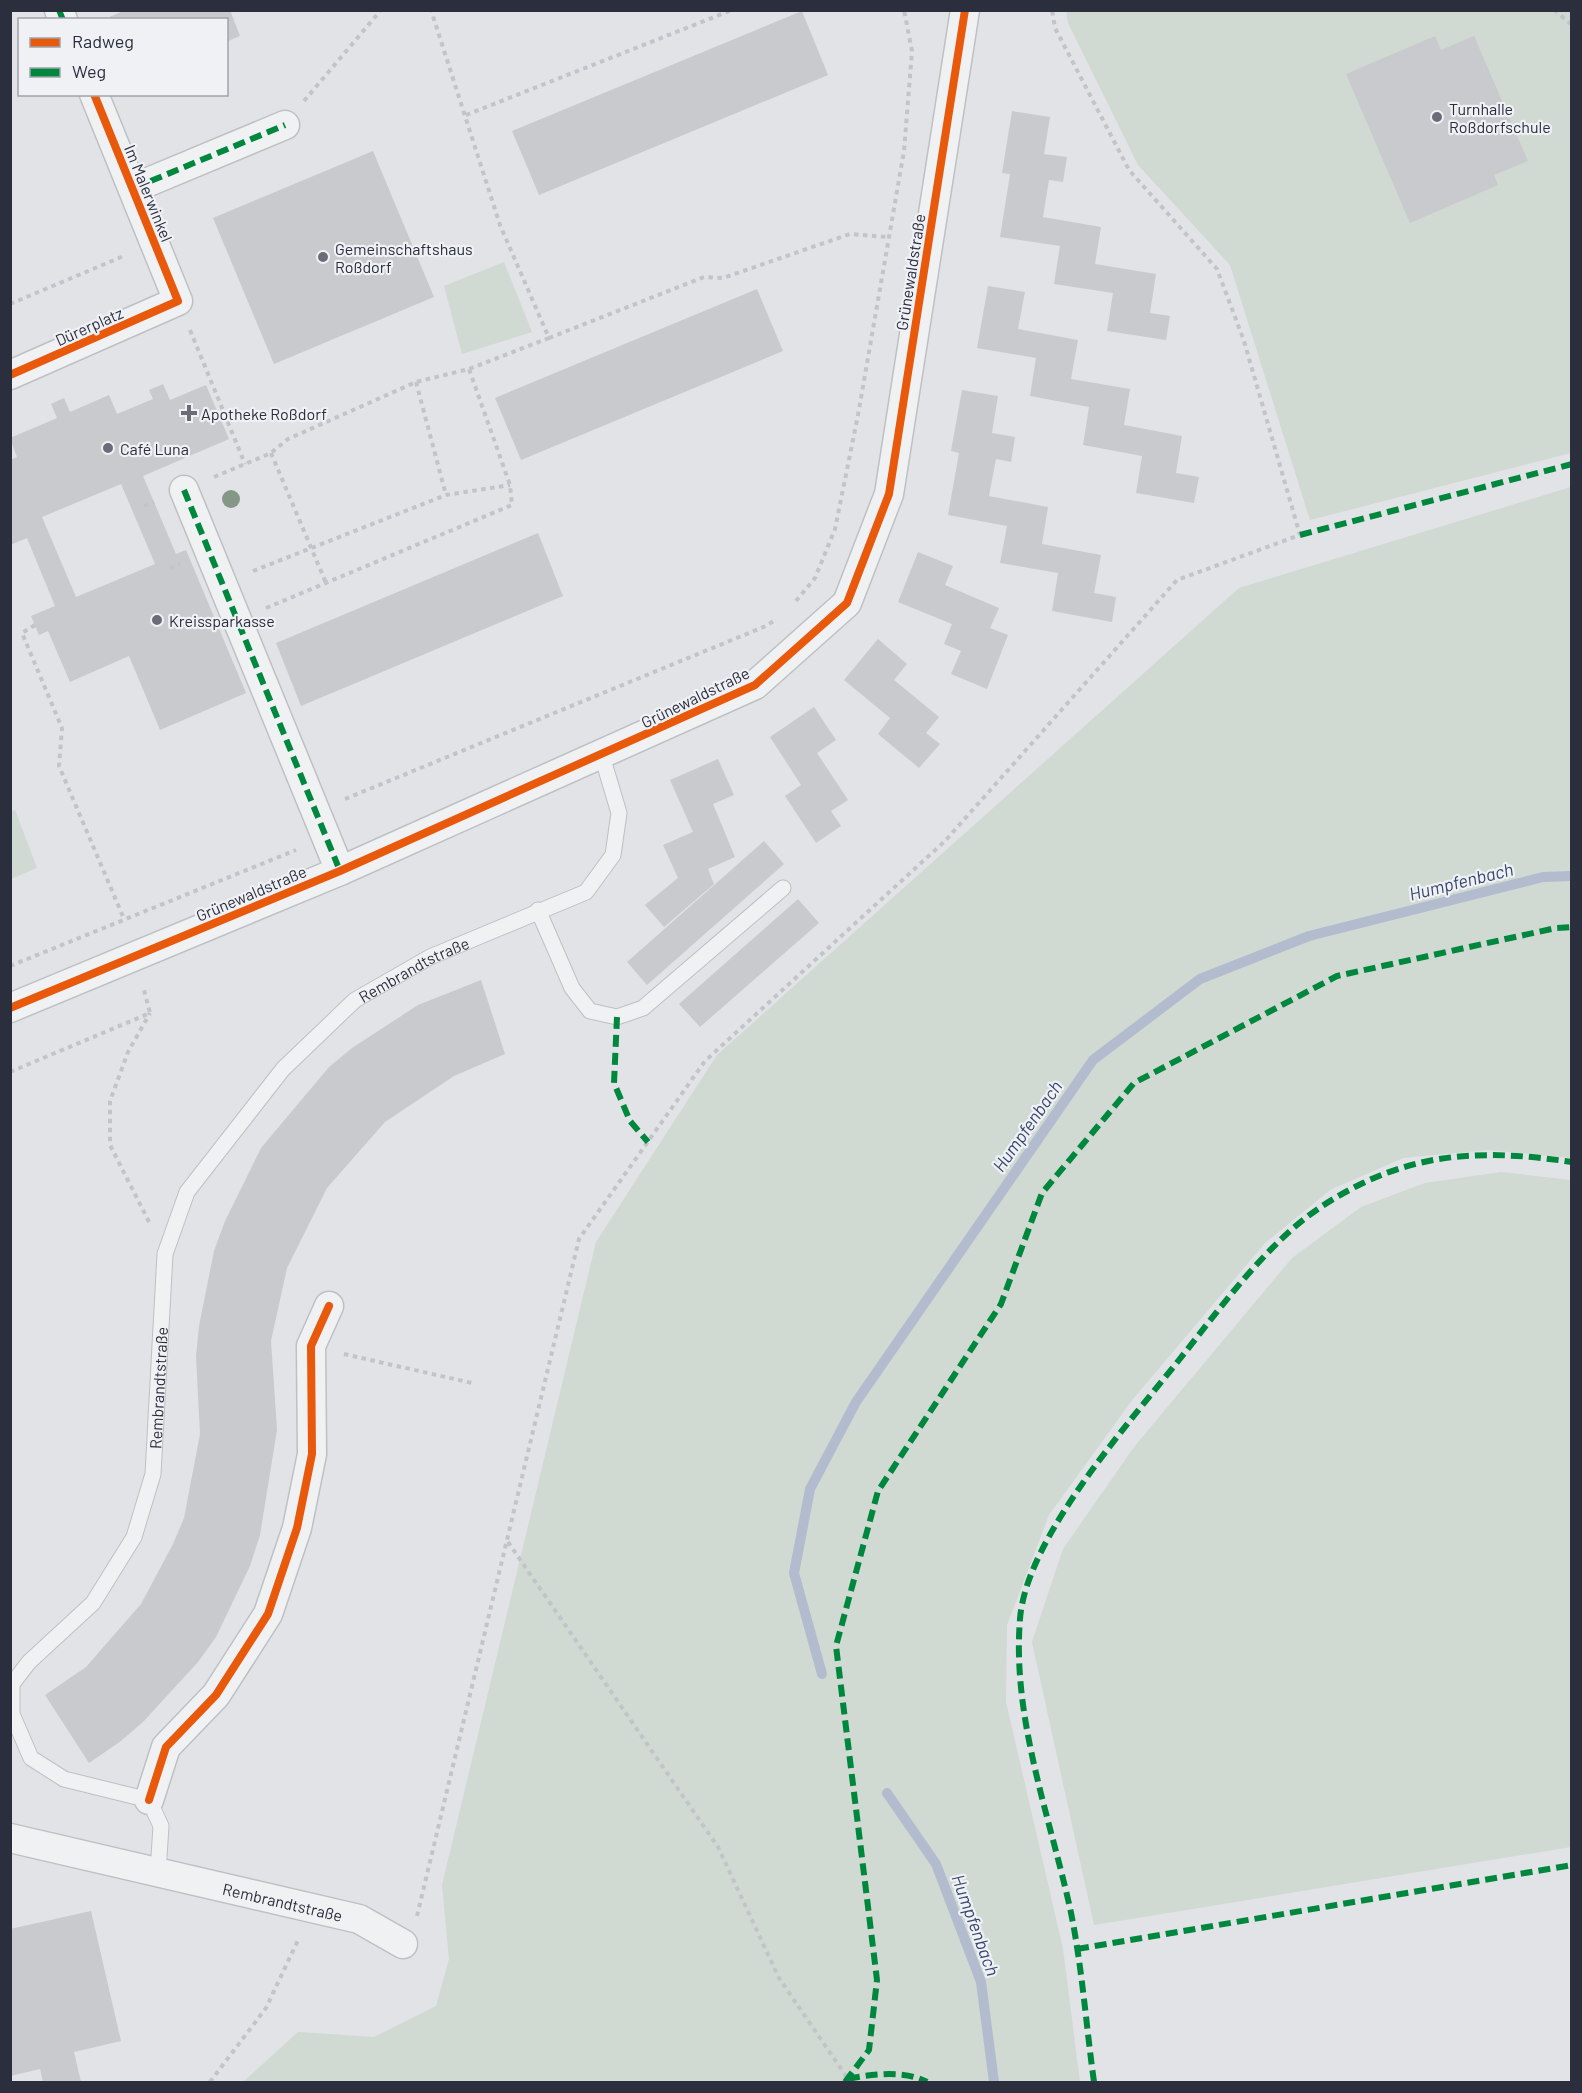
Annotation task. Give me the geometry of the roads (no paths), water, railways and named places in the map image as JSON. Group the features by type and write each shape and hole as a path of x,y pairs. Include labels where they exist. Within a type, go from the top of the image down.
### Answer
{"street":[{"name":"Grünewaldstraße","path":"10,1008 340,871 602,756 755,685 847,603 889,494 965,10"},
{"name":"Im Malerwinkel","path":"95,96 134,188 178,302"},
{"name":"Im Malerwinkel","path":"134,188 285,125"},
{"name":"Dürerplatz","path":"10,375 178,302"},
{"path":"184,490 340,871"},
{"path":"149,1800 166,1747 216,1695 268,1614 297,1528 312,1454 311,1346 329,1306"},
{"name":"Rembrandtstraße","path":"10,1838 359,1919 403,1944"}],"lane":[{"name":"Rembrandtstraße","path":"149,1800 64,1779 32,1758 12,1714 12,1684 29,1662 93,1603 134,1537 153,1474 165,1254 187,1192 282,1069 354,1000 430,957 538,910 586,892 613,855 619,813 602,756"},
{"path":"538,910 572,988 590,1011 617,1017 643,1008 783,888"},
{"path":"149,1800 161,1826 158,1872"}],"waterway":[{"name":"Humpfenbach","path":"822,1674 794,1573 810,1489 856,1402 1093,1060 1200,979 1309,936 1543,877 1572,876"},
{"name":"Humpfenbach","path":"887,1793 936,1864 981,1982 994,2082"}],"place":[{"name":"Turnhalle Roßdorfschule","path":"1437,117"},
{"name":"Gemeinschaftshaus Roßdorf","path":"323,257"},
{"name":"Apotheke Roßdorf","path":"189,413"},
{"name":"Café Luna","path":"108,448"},
{"name":"Kreissparkasse","path":"157,620"}]}
